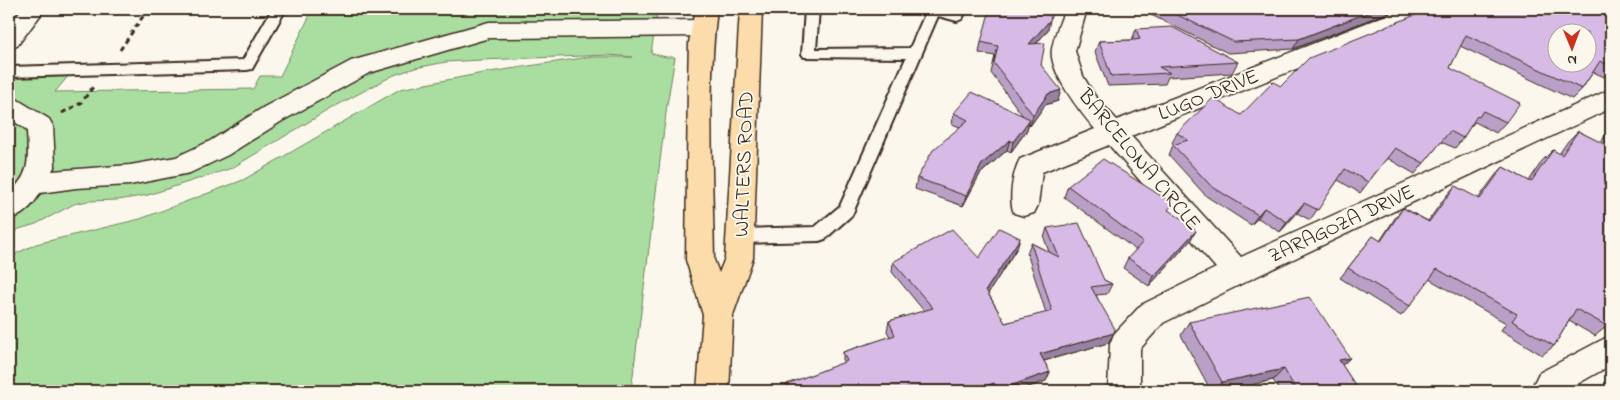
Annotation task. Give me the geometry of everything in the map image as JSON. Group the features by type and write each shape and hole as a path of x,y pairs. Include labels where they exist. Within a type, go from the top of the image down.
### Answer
{"main road":[{"name":"WALTERS ROAD","path":"713,391 718,315 739,258 751,9"},
{"name":"WALTERS ROAD","path":"703,27 700,260 718,315"}],"street":[{"name":"BARCELONA CIRCLE","path":"1076,9 1063,51 1071,77 1086,102 1237,272"},
{"name":"LUGO DRIVE","path":"1024,205 1029,166 1423,9"},
{"path":"32,184 76,178 130,174 182,166 219,148 273,114 360,67 446,42 506,46 703,27"},
{"name":"ZARAGOZA DRIVE","path":"1124,391 1125,344 1152,314 1237,272 1611,98"},
{"path":"9,106 40,126 42,165 26,194 9,209"},
{"path":"1550,383 1611,349"}],"lane":[{"path":"9,72 246,65 279,9"},
{"path":"812,9 809,54 914,53"},
{"path":"910,9 934,10 956,16 960,9"},
{"path":"740,236 820,234 846,210 934,10"}],"green space":[{"path":"313,9 387,9 387,11 659,9 652,15 657,16 651,53 675,57 667,105 631,391 9,391 9,257 36,244 140,219 243,180 400,89 483,73 589,57 633,57 609,55 481,60 446,62 415,68 394,75 330,109 232,168 148,195 74,204 36,224 19,229 9,239 9,72 74,69 55,92 253,89 260,76 280,76"}],"building":[{"path":"990,9 1053,9 1050,20 1029,44 1045,43 1041,65 1061,90 1048,94 1033,115 994,63 998,46 981,42"},
{"path":"1165,9 1377,9 1299,39 1234,42"},
{"path":"1430,9 1611,9 1611,66 1600,61 1598,64 1598,22 1548,22 1548,72 1593,72 1582,89 1466,35 1450,68 1520,103 1506,122 1483,111 1479,117 1477,116 1463,138 1450,131 1424,163 1395,148 1368,182 1345,169 1318,210 1304,203 1287,222 1264,208 1258,215 1211,186 1173,145 1188,140 1177,133 1213,98 1241,115 1273,82 1281,86 1309,58"},
{"path":"1172,27 1238,62 1159,67 1170,73 1111,76 1099,41 1135,40 1140,39 1136,29"},
{"path":"972,92 1030,119 1013,142 1010,140 982,164 966,196 917,178 933,150 968,120 954,113"},
{"path":"1578,131 1606,145 1611,134 1611,319 1607,326 1576,309 1554,346 1512,321 1517,314 1437,269 1410,306 1348,268 1373,236 1381,241 1403,208 1429,222 1455,186 1480,199 1503,167 1531,182 1553,150 1562,155"},
{"path":"1103,159 1169,201 1172,205 1168,210 1188,223 1196,231 1154,276 1128,258 1143,242 1068,186"},
{"path":"1079,223 1104,280 1112,284 1091,287 1115,329 1114,333 1040,354 1050,372 998,390 994,383 971,391 790,391 787,384 847,361 843,352 895,335 889,321 933,308 893,262 952,229 979,258 999,228 1020,238 986,290 1005,323 1052,311 1031,243 1059,257 1047,228"},
{"path":"1310,297 1350,358 1339,360 1359,391 1310,391 1308,388 1296,390 1284,369 1222,382 1189,322"}]}
